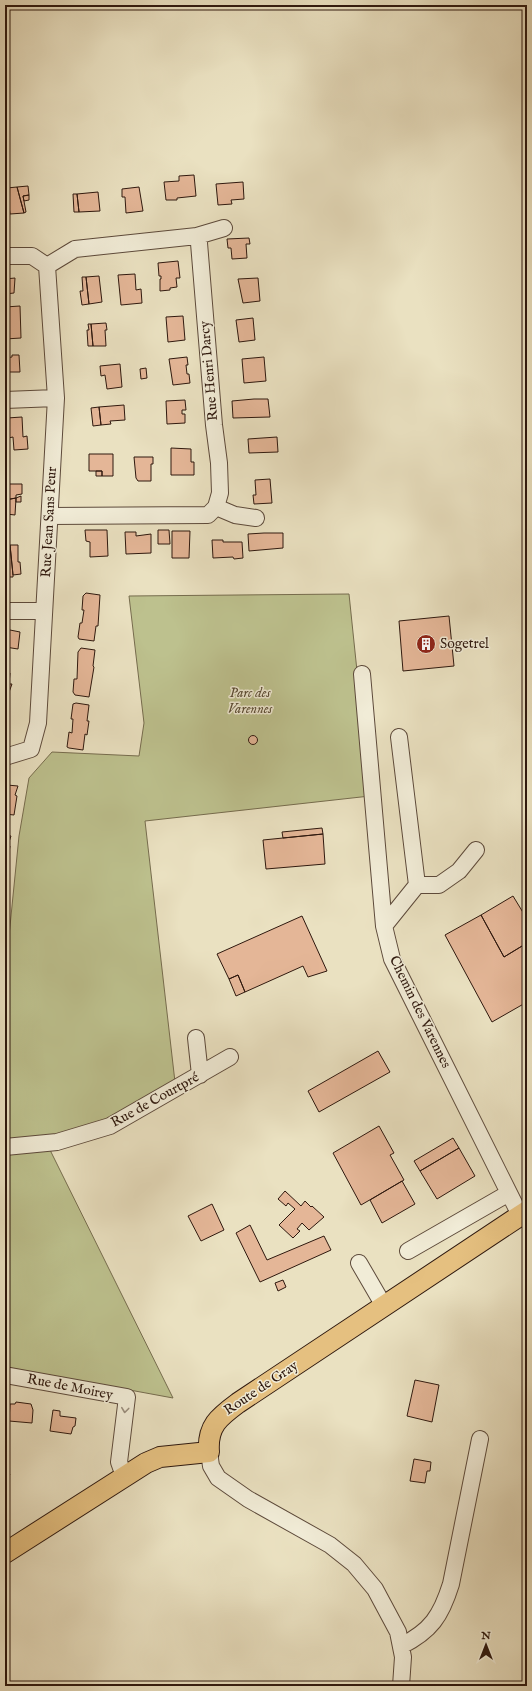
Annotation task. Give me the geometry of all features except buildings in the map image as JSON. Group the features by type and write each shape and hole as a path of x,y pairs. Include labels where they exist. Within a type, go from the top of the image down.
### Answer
{"main road":[{"name":"Route de Gray","path":"209,1452 208,1443 210,1432 219,1417 523,1213"},
{"path":"5,1553 146,1463 160,1457 209,1452"}],"street":[{"path":"5,256 32,256 47,266 75,249 197,236 224,228"},
{"name":"Rue Henri Darcy","path":"197,236 199,243 214,425 219,463 220,493 216,507"},
{"name":"Rue Jean Sans Peur","path":"5,757 31,749 38,724 56,398 47,266"},
{"path":"5,400 56,398"},
{"path":"50,516 208,515 216,507 235,515 256,518"},
{"path":"5,611 44,611"},
{"name":"Chemin des Varennes","path":"362,674 384,926 392,959 509,1193 523,1213"},
{"path":"384,926 417,885 399,737"},
{"path":"417,885 439,884 459,871 476,850"},
{"path":"196,1038 200,1075"},
{"name":"Rue de Courtpré","path":"5,1147 57,1142 110,1126 230,1057"},
{"path":"408,1251 509,1193"},
{"path":"359,1263 384,1306"},
{"name":"Rue de Moirey","path":"5,1375 127,1397 119,1462 124,1476"},
{"path":"401,1646 416,1638 432,1625 445,1603 451,1584 480,1439"},
{"path":"209,1452 211,1466 218,1478 248,1500 330,1545 354,1564 375,1588 398,1632 403,1657 401,1686"}],"green space":[{"name":"Parc des Varennes","path":"349,594 370,796 145,821 175,1082 108,1119 49,1139 51,1152 173,1398 5,1367 5,1234 9,1233 5,1162 5,998 9,936 19,836 29,778 52,752 139,756 144,723 129,596"}],"place":[{"name":"Sogetrel","path":"426,644"}]}
